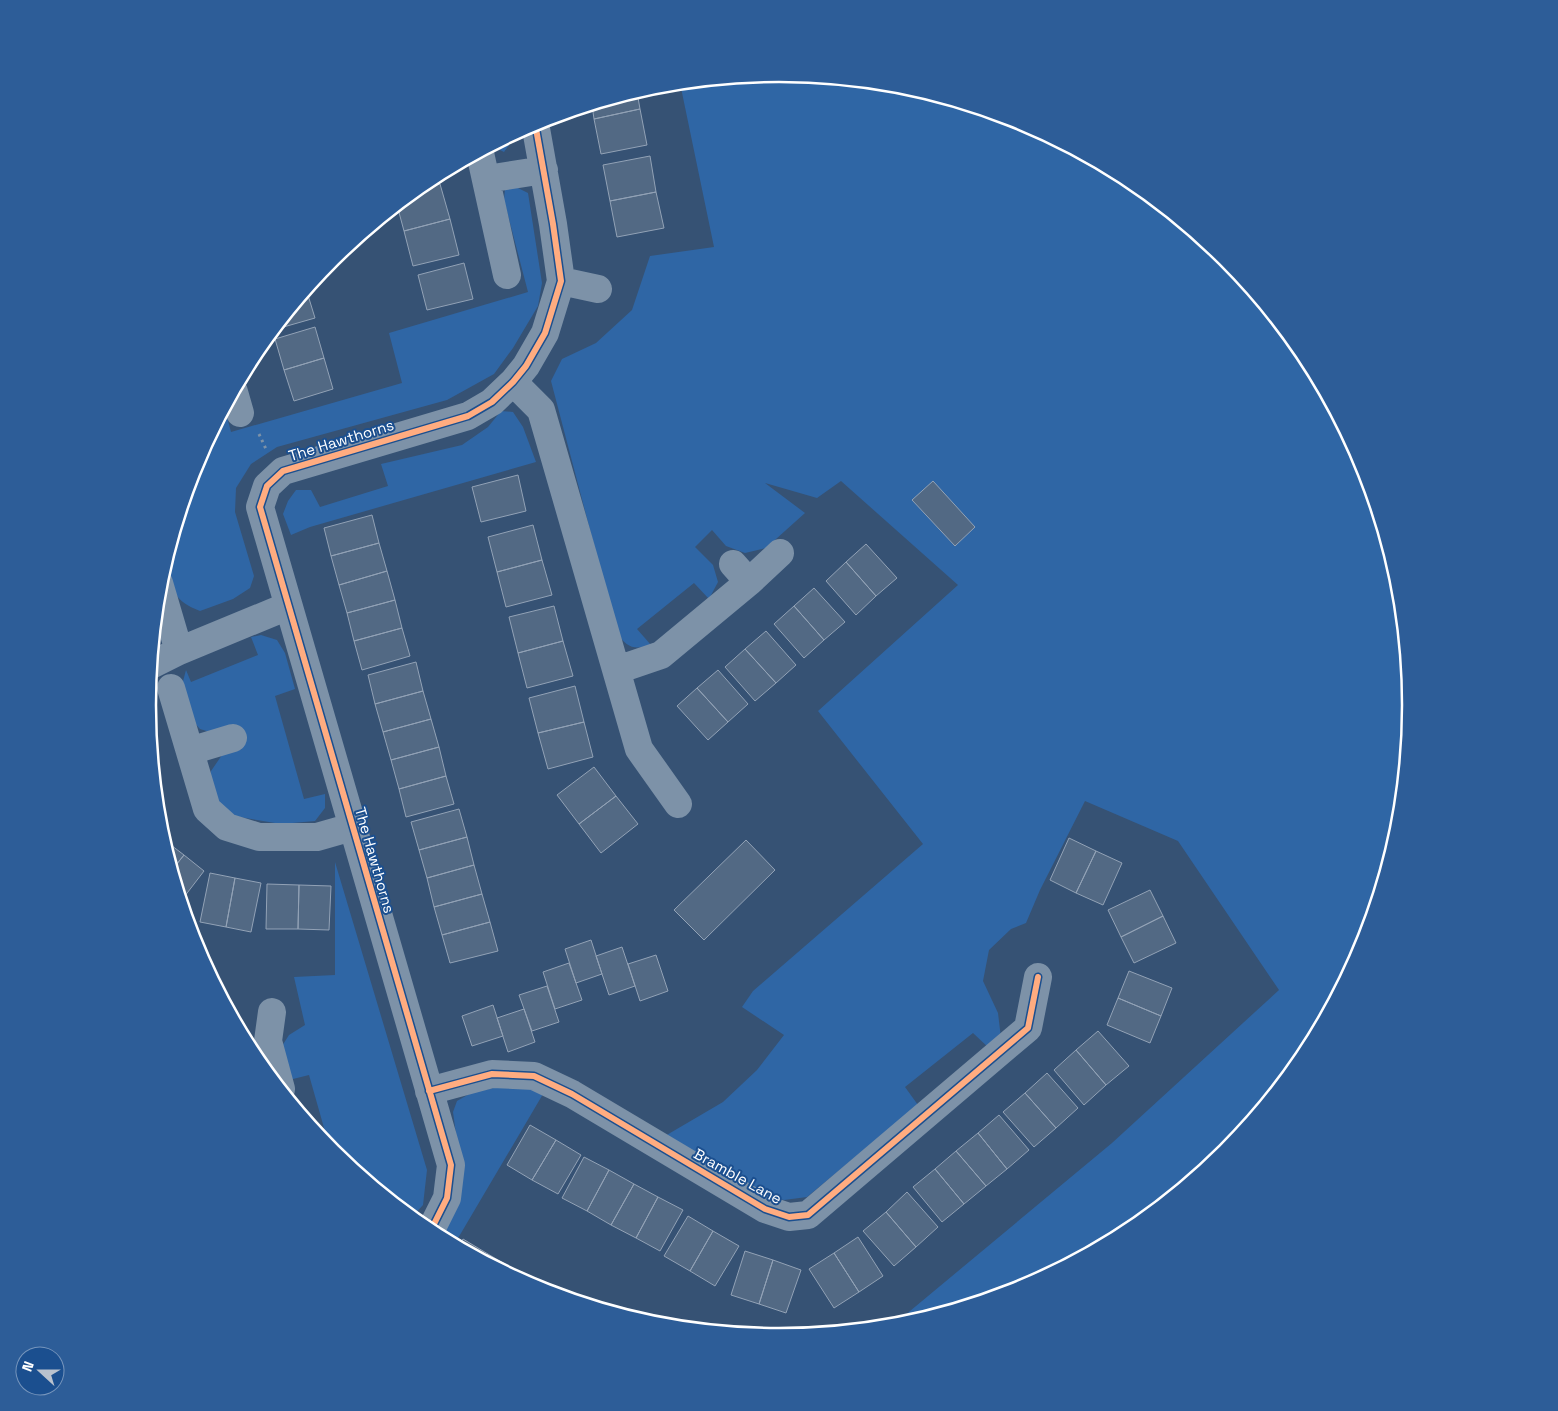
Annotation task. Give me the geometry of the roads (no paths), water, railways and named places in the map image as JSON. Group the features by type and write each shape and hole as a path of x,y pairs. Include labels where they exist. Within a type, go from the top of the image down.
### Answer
{"street":[{"name":"The Hawthorns","path":"429,1091 260,507 267,486 283,471 468,416 492,402 513,382 526,366 545,333 561,281 537,132"},
{"path":"482,158 507,275"},
{"path":"487,180 544,170"},
{"path":"561,281 598,289"},
{"path":"513,382 540,410 639,749 678,804"},
{"path":"617,670 661,655 741,573 780,553"},
{"path":"165,603 179,652"},
{"path":"157,662 288,606"},
{"name":"The Hawthorns","path":"171,688 207,809 227,827 259,837 317,836 352,828"},
{"path":"190,751 233,738"},
{"name":"Bramble Lane","path":"429,1091 492,1074 534,1076 572,1094 765,1208 789,1216 808,1215 1028,1028 1038,977"},
{"path":"272,1012 268,1041 277,1074"},
{"path":"429,1091 451,1166 446,1198 434,1224"}]}
